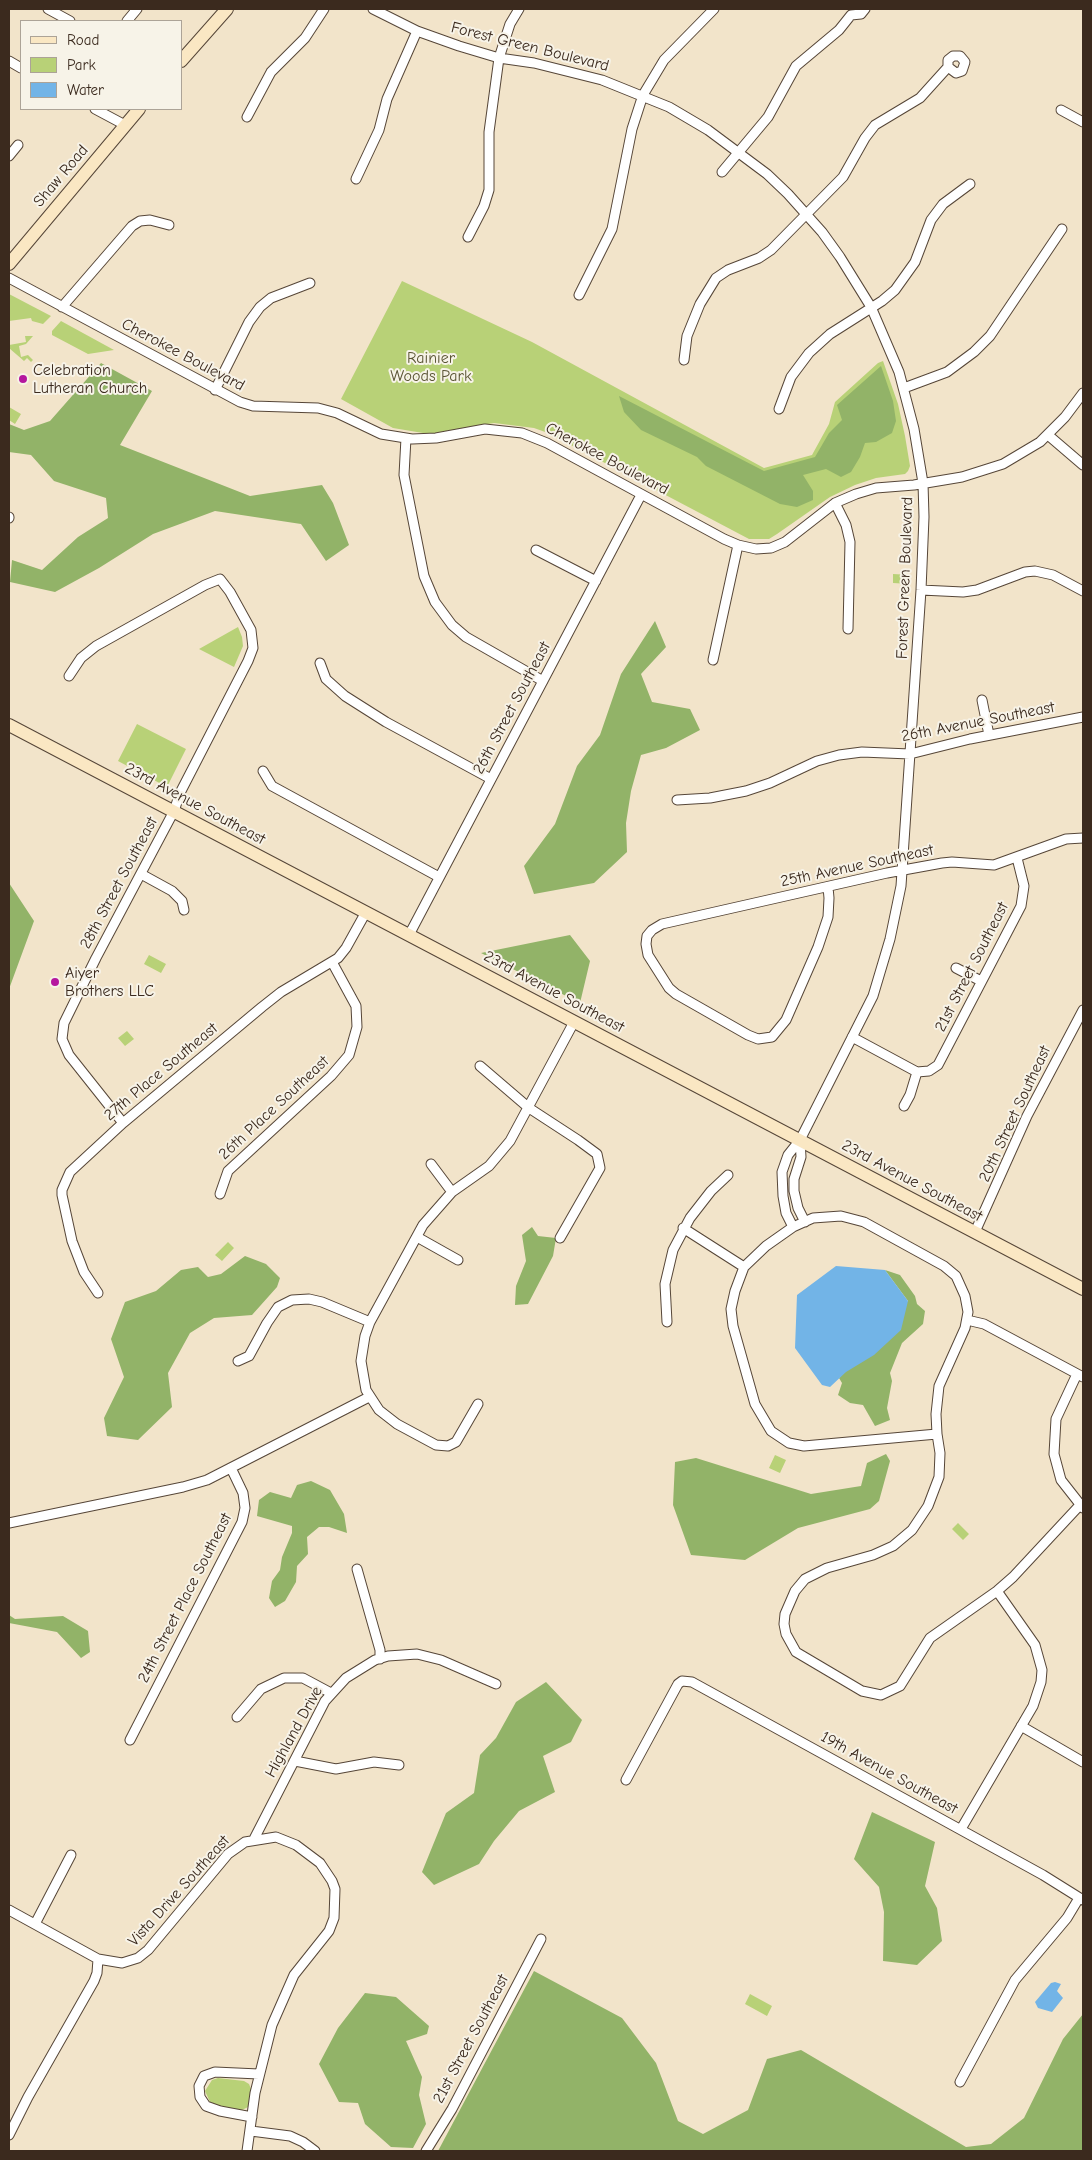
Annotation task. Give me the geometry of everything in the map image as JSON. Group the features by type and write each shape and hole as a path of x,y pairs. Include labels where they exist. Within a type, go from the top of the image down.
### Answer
{"street":[{"path":"48,9 68,20"},
{"path":"128,20 136,9"},
{"path":"182,59 226,9"},
{"path":"247,117 271,72 305,38 324,9"},
{"name":"Forest Green Boulevard","path":"373,9 417,31 499,58 571,70 643,95 695,122 740,152 766,174 807,214 840,257 871,307 891,350 904,388 914,429 923,483 921,590 902,872 896,913 884,964 873,996 800,1140 788,1155 781,1183 786,1213 793,1227"},
{"path":"468,237 484,206 489,190 489,132 499,58 510,24 519,9"},
{"path":"580,295 612,229 632,129 643,95 664,60 714,9"},
{"path":"722,172 768,117 796,66 839,30 849,12 861,14 865,9"},
{"path":"356,179 379,130 387,99 417,31"},
{"path":"9,61 20,67"},
{"path":"684,360 687,336 700,304 716,278 728,270 766,254 843,177 865,138 875,125 920,98 948,67"},
{"path":"97,110 125,125"},
{"name":"Shaw Road","path":"9,264 138,110"},
{"path":"1061,110 1083,122"},
{"path":"9,156 18,145"},
{"path":"779,409 791,377 809,353 830,334 889,296 906,277 918,254 925,231 938,209 970,184"},
{"path":"62,307 132,226 140,221 150,220 169,225"},
{"path":"904,388 947,372 966,359 982,344 1062,229"},
{"name":"Cherokee Boulevard","path":"9,278 240,402 253,406 318,408 337,413 381,434 406,438 430,439 485,429 522,433 547,443 738,545 756,549 771,548 785,542 835,503 856,494 876,488 962,477 990,469 1022,454 1048,435 1066,417 1083,393"},
{"path":"215,390 249,322 260,307 271,298 310,283"},
{"path":"1048,435 1083,466"},
{"path":"406,438 404,475 424,576 435,602 452,625 466,637 543,681"},
{"name":"26th Street Southeast","path":"409,934 641,494"},
{"path":"835,503 846,526 850,542 848,629"},
{"path":"713,660 738,545"},
{"path":"536,550 596,581"},
{"path":"921,590 963,592 977,590 1025,572 1035,571 1053,575 1083,590"},
{"name":"28th Street Southeast","path":"69,676 81,658 96,646 205,585 220,579 230,592 251,630 253,648 248,661 180,793 174,811 66,1016 63,1031 64,1045 69,1055 123,1122"},
{"path":"320,663 326,679 345,696 386,722 491,779"},
{"path":"982,700 988,735"},
{"name":"26th Avenue Southeast","path":"677,800 710,798 746,791 770,783 817,761 839,755 862,752 910,754 988,735 1083,717"},
{"name":"23rd Avenue Southeast","path":"9,725 1083,1289"},
{"path":"263,770 272,786 439,877"},
{"name":"25th Avenue Southeast","path":"828,887 830,898 828,917 811,968 782,1025 772,1037 765,1039 748,1035 676,994 669,988 648,955 646,944 652,930 662,924 887,873 902,872 952,862 994,866 1066,839 1083,838"},
{"name":"21st Street Southeast","path":"917,1072 929,1071 938,1065 1023,900 1024,886 1017,858"},
{"path":"141,874 172,891 182,902 184,910"},
{"name":"27th Place Southeast","path":"98,1292 77,1259 64,1206 62,1190 70,1172 123,1122 281,992 332,962 346,948 366,912"},
{"name":"26th Place Southeast","path":"220,1194 228,1171 331,1076 349,1055 357,1027 356,1006 332,962"},
{"path":"956,968 981,981"},
{"name":"20th Street Southeast","path":"975,1232 1028,1116 1083,1010"},
{"path":"478,1404 456,1442 448,1446 436,1445 387,1418 369,1397 363,1380 361,1361 370,1322 423,1225 452,1192 482,1172 496,1159 510,1141 574,1022"},
{"path":"852,1037 917,1072 910,1095 904,1106"},
{"path":"480,1066 529,1108 591,1148 599,1159 600,1168 560,1238"},
{"path":"800,1140 801,1157 794,1191 798,1208 805,1222"},
{"path":"431,1164 452,1192"},
{"path":"667,1322 666,1276 673,1250 684,1228 711,1191 728,1175"},
{"path":"937,1434 811,1446 796,1445 771,1431 755,1404 734,1334 731,1309 735,1291 744,1267 759,1252 793,1227 829,1216 852,1218 864,1222 944,1266 956,1276 961,1286 968,1312 968,1320 941,1380 937,1398 937,1434 940,1453 936,1489 928,1506 904,1539 883,1551 827,1568 805,1579 795,1591 787,1607 784,1624 786,1634 791,1646 801,1657 862,1690 874,1694 885,1694 894,1690 903,1682 930,1638 997,1591 1023,1568 1082,1507 1061,1480 1057,1468 1054,1443 1056,1419 1080,1376 984,1324 968,1320"},
{"path":"684,1228 744,1267"},
{"path":"417,1237 458,1260"},
{"path":"238,1361 249,1356 278,1307 282,1303 292,1300 309,1299 322,1302 370,1322"},
{"path":"9,1523 183,1487 207,1480 369,1397"},
{"name":"24th Street Place Southeast","path":"130,1740 242,1522 245,1508 243,1493 231,1468"},
{"path":"357,1569 380,1650 380,1659"},
{"path":"961,1829 1037,1698 1042,1670 1035,1645 997,1591"},
{"name":"Highland Drive","path":"254,1839 331,1693 346,1678 380,1659 388,1656 408,1654 428,1656 458,1666 496,1684"},
{"path":"237,1717 261,1689 284,1678 304,1678 331,1693"},
{"name":"19th Avenue Southeast","path":"626,1780 678,1684 682,1681 692,1682 961,1829 1043,1875 1081,1899"},
{"path":"1021,1726 1083,1762"},
{"path":"295,1761 336,1769 374,1762 399,1765"},
{"name":"Vista Drive Southeast","path":"98,1960 122,1963 138,1958 158,1939 237,1845 254,1839 276,1837 296,1845 320,1862 332,1881 336,1900 334,1918 329,1931 294,1975 272,2025 259,2074 246,2151"},
{"path":"35,1924 71,1855"},
{"path":"960,2082 1015,1980 1081,1899"},
{"path":"9,1910 98,1960 94,1981 9,2135"},
{"name":"21st Street Southeast","path":"426,2151 452,2109 541,1939"},
{"path":"252,2117 220,2111 206,2106 200,2097 199,2086 204,2076 215,2072 259,2074"},
{"path":"251,2130 290,2136 303,2142 315,2151"}],"green space":[{"name":"Rainier Woods Park","path":"402,281 532,342 764,468 812,455 829,424 835,402 878,363 883,361 898,404 910,466 905,474 876,478 855,485 830,497 769,539 749,539 548,433 534,428 494,423 429,434 393,428 341,399"},
{"path":"9,294 51,316 43,324 32,321 31,318 9,321"},
{"path":"61,321 114,350 88,354 52,335 52,331"},
{"path":"25,336 33,336 26,344 19,346 21,357 28,355 33,360 31,362 27,358 24,361 9,348 9,345 26,342"},
{"path":"101,363 152,391 120,445 250,496 322,485 333,503 349,545 326,561 301,524 215,511 153,534 99,568 55,592 10,582 12,560 42,570 78,537 108,518 106,498 54,481 31,455 9,452 9,424 24,430 50,421"},
{"path":"881,366 893,401 896,421 892,433 876,442 865,443 860,457 851,472 841,477 826,469 803,475 813,491 813,500 797,507 780,504 706,466 697,457 641,430 624,412 619,396 764,471 815,457 829,433 842,420 837,405"},
{"path":"9,407 21,414 15,424 9,420"},
{"path":"893,574 910,575 910,584 893,583"},
{"path":"655,621 666,647 641,674 652,702 690,709 700,730 666,748 641,755 631,791 626,823 627,852 594,883 534,894 524,866 555,824 577,766 600,735 621,674"},
{"path":"238,627 243,646 234,667 199,649"},
{"path":"137,724 186,749 167,787 118,761"},
{"path":"9,883 34,921 9,989"},
{"path":"570,935 590,961 580,1003 481,953"},
{"path":"149,955 166,964 161,973 144,964"},
{"path":"127,1031 134,1039 125,1046 118,1038"},
{"path":"532,1227 538,1236 556,1238 553,1256 528,1304 515,1305 516,1286 526,1261 522,1235"},
{"path":"228,1242 234,1248 222,1261 215,1255"},
{"path":"245,1256 266,1264 280,1278 277,1287 252,1315 214,1318 190,1333 168,1373 172,1407 138,1440 107,1436 104,1418 124,1377 111,1339 125,1302 156,1291 181,1270 198,1267 208,1277 221,1274"},
{"path":"885,1270 900,1275 915,1296 917,1304 925,1311 923,1324 902,1343 890,1373 892,1381 887,1408 890,1420 875,1426 863,1405 850,1403 838,1395 842,1383 839,1378 908,1301"},
{"path":"886,1454 890,1461 879,1501 870,1509 798,1528 745,1560 691,1555 673,1505 675,1462 696,1458 811,1494 861,1486 867,1463"},
{"path":"775,1455 786,1460 780,1473 769,1468"},
{"path":"311,1481 330,1490 344,1514 347,1533 329,1527 319,1527 307,1537 308,1554 297,1566 296,1582 285,1601 275,1607 269,1598 272,1581 280,1570 282,1557 292,1533 292,1526 257,1516 259,1500 270,1492 291,1498 297,1485"},
{"path":"958,1523 969,1534 963,1540 952,1529"},
{"path":"9,1615 15,1619 63,1616 88,1631 90,1652 81,1658 57,1632 9,1623"},
{"path":"546,1682 582,1720 571,1742 543,1756 555,1792 519,1811 494,1841 479,1864 434,1885 422,1872 446,1813 474,1793 480,1755 496,1738 516,1702"},
{"path":"872,1812 935,1842 925,1886 937,1908 942,1941 917,1965 883,1961 884,1912 879,1887 854,1859"},
{"path":"534,1971 622,2018 656,2063 678,2121 703,2134 748,2110 767,2059 801,2050 966,2147 991,2144 1024,2118 1063,2039 1083,2014 1083,2151 438,2151"},
{"path":"365,1993 396,1997 429,2026 427,2034 406,2041 422,2077 419,2095 426,2124 413,2148 391,2147 365,2124 358,2103 339,2102 319,2064 338,2028"},
{"path":"750,1994 772,2006 767,2016 745,2004"},
{"path":"218,2078 244,2081 249,2084 251,2089 248,2107 237,2110 218,2106 210,2102 205,2091 212,2080"}],"water":[{"path":"836,1266 885,1270 908,1301 901,1330 874,1355 846,1372 830,1387 822,1385 795,1348 797,1295"},
{"path":"1051,1983 1061,1984 1057,1991 1063,1998 1052,2012 1038,2008 1035,2002"}],"place":[{"name":"Celebration Lutheran Church","path":"23,379"},
{"name":"Aiyer Brothers LLC","path":"55,982"}]}
